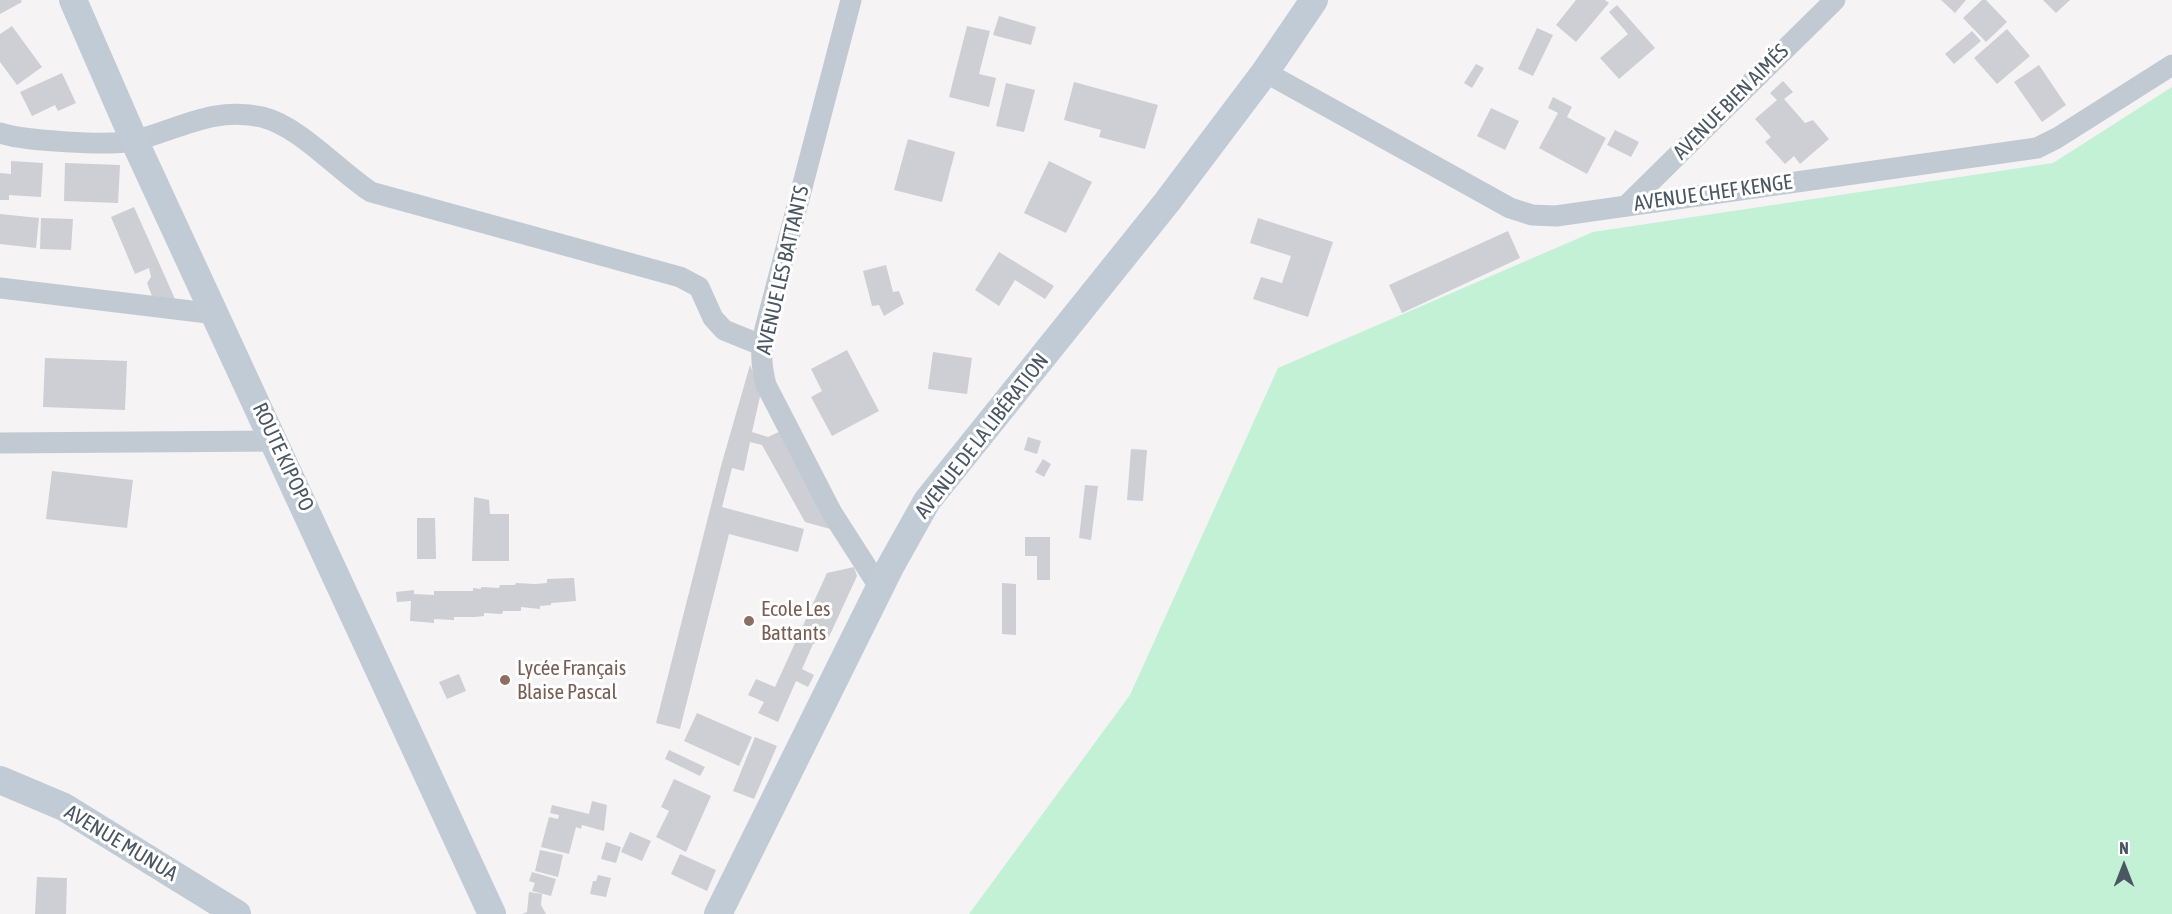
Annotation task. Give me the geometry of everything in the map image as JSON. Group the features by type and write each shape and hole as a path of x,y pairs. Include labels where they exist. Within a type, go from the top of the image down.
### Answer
{"main road":[{"name":"ROUTE KIPOPO","path":"73,0 135,140 276,441 492,914"},
{"name":"AVENUE DE LA LIBÉRATION","path":"718,914 880,588 927,501 1167,202 1265,72 1314,0"},
{"name":"AVENUE MUNUA","path":"0,780 64,807 222,910"}],"street":[{"name":"AVENUE LES BATTANTS","path":"851,0 761,345 761,365 766,385 832,513 880,588"},
{"name":"AVENUE BIEN AIMÉS","path":"1627,205 1835,0"},
{"name":"AVENUE CHEF KENGE","path":"1265,72 1510,208 1532,215 1556,216 2037,148 2057,138 2172,65"},
{"path":"0,133 114,143 135,140 195,119 228,114 262,117 289,129 350,179 371,192 680,277 699,286 713,318 724,330 761,345"},
{"path":"0,288 216,314"},
{"path":"0,442 276,441"}],"green space":[{"path":"2172,87 2172,914 969,914 1130,695 1278,368 1593,232 2053,163"}],"building":[{"path":"0,0 21,0 22,2 0,14"},
{"path":"1576,0 1605,0 1609,3 1576,42 1556,25"},
{"path":"1941,0 1966,0 1955,13"},
{"path":"1982,0 1986,0 2007,22 1986,42 1963,18"},
{"path":"2043,0 2070,0 2056,13"},
{"path":"1617,5 1655,48 1619,79 1600,58 1628,34 1609,12"},
{"path":"999,16 1036,27 1031,45 993,35"},
{"path":"12,26 42,67 17,85 0,62 0,34"},
{"path":"967,26 990,31 979,74 996,78 989,107 949,97"},
{"path":"1537,28 1553,35 1533,76 1518,69"},
{"path":"2007,29 2030,56 1997,84 1974,58"},
{"path":"1972,31 1981,41 1954,64 1945,54"},
{"path":"1476,64 1484,68 1472,88 1464,83"},
{"path":"2039,65 2066,105 2042,122 2014,82"},
{"path":"62,73 76,103 58,111 55,105 32,116 20,92"},
{"path":"1783,81 1793,92 1784,99 1805,123 1813,120 1829,139 1800,164 1794,156 1785,164 1765,142 1771,137 1755,119 1777,100 1770,93"},
{"path":"1074,82 1158,105 1145,149 1099,137 1101,130 1064,120"},
{"path":"1006,83 1035,90 1024,132 996,126"},
{"path":"1553,97 1572,107 1567,117 1606,138 1587,174 1539,148 1558,113 1548,108"},
{"path":"1491,108 1519,121 1505,150 1477,136"},
{"path":"1615,130 1639,142 1631,157 1607,145"},
{"path":"908,139 955,152 942,202 894,190"},
{"path":"11,161 43,163 41,197 9,195 9,200 0,200 0,173 11,174"},
{"path":"1049,161 1092,182 1066,233 1024,213"},
{"path":"65,163 120,165 118,203 64,201"},
{"path":"134,207 175,299 152,296 147,283 151,277 149,268 135,274 111,217"},
{"path":"0,214 39,218 36,248 0,244"},
{"path":"41,218 73,219 71,250 40,249"},
{"path":"1258,218 1333,242 1308,317 1253,299 1261,277 1282,283 1291,256 1250,243"},
{"path":"1508,231 1520,258 1402,313 1389,285"},
{"path":"999,252 1054,286 1045,299 1015,280 999,306 975,290"},
{"path":"886,265 893,292 899,291 904,304 884,316 879,305 872,306 863,271"},
{"path":"847,350 879,411 832,436 811,397 822,391 811,369"},
{"path":"933,352 972,358 967,394 928,389"},
{"path":"45,358 127,361 125,410 43,407"},
{"path":"750,365 761,392 752,432 768,437 783,430 834,530 805,522 762,445 750,442 744,471 732,468 722,507 804,529 798,552 729,534 680,729 656,723 721,466"},
{"path":"1028,437 1041,441 1037,454 1024,450"},
{"path":"1131,449 1147,450 1143,501 1127,500"},
{"path":"1043,459 1051,464 1044,477 1035,472"},
{"path":"52,471 133,480 127,528 46,519"},
{"path":"1085,485 1098,486 1091,540 1079,538"},
{"path":"474,497 489,500 490,514 509,514 509,561 472,561"},
{"path":"417,518 435,518 436,559 417,559"},
{"path":"1025,537 1050,537 1050,580 1037,580 1037,556 1025,556"},
{"path":"854,567 857,576 828,639 813,644 802,669 814,675 808,687 796,681 778,722 758,713 764,702 748,695 756,679 775,687 827,573"},
{"path":"574,578 576,601 551,603 551,605 540,606 540,609 521,607 521,611 503,611 502,614 484,613 484,616 454,617 454,620 434,619 434,623 410,621 411,601 397,602 396,592 414,590 414,594 434,595 434,591 473,591 473,588 499,588 500,585 547,583 547,579"},
{"path":"1002,583 1016,584 1016,635 1002,634"},
{"path":"459,674 466,691 447,699 439,682"},
{"path":"697,713 752,737 739,766 684,741"},
{"path":"755,737 777,746 754,799 733,791"},
{"path":"669,750 705,767 700,776 665,759"},
{"path":"674,779 711,796 686,852 656,837 669,811 661,807"},
{"path":"592,801 607,805 604,831 582,825 581,829 576,827 569,854 541,847 549,817 558,819 559,815 550,813 552,805 589,814"},
{"path":"630,832 651,841 642,861 621,852"},
{"path":"606,842 621,847 616,863 601,859"},
{"path":"540,850 563,855 558,877 535,871"},
{"path":"680,854 716,870 707,891 671,874"},
{"path":"532,872 556,879 551,896 532,891 535,883 529,881"},
{"path":"598,875 611,878 606,897 590,894 593,881 596,881"},
{"path":"37,877 67,878 66,914 35,914"},
{"path":"529,892 542,894 541,905 546,914 522,914 527,912"}],"place":[{"name":"Ecole Les Battants","path":"749,621"},
{"name":"Lycée Français Blaise Pascal","path":"505,680"}]}
